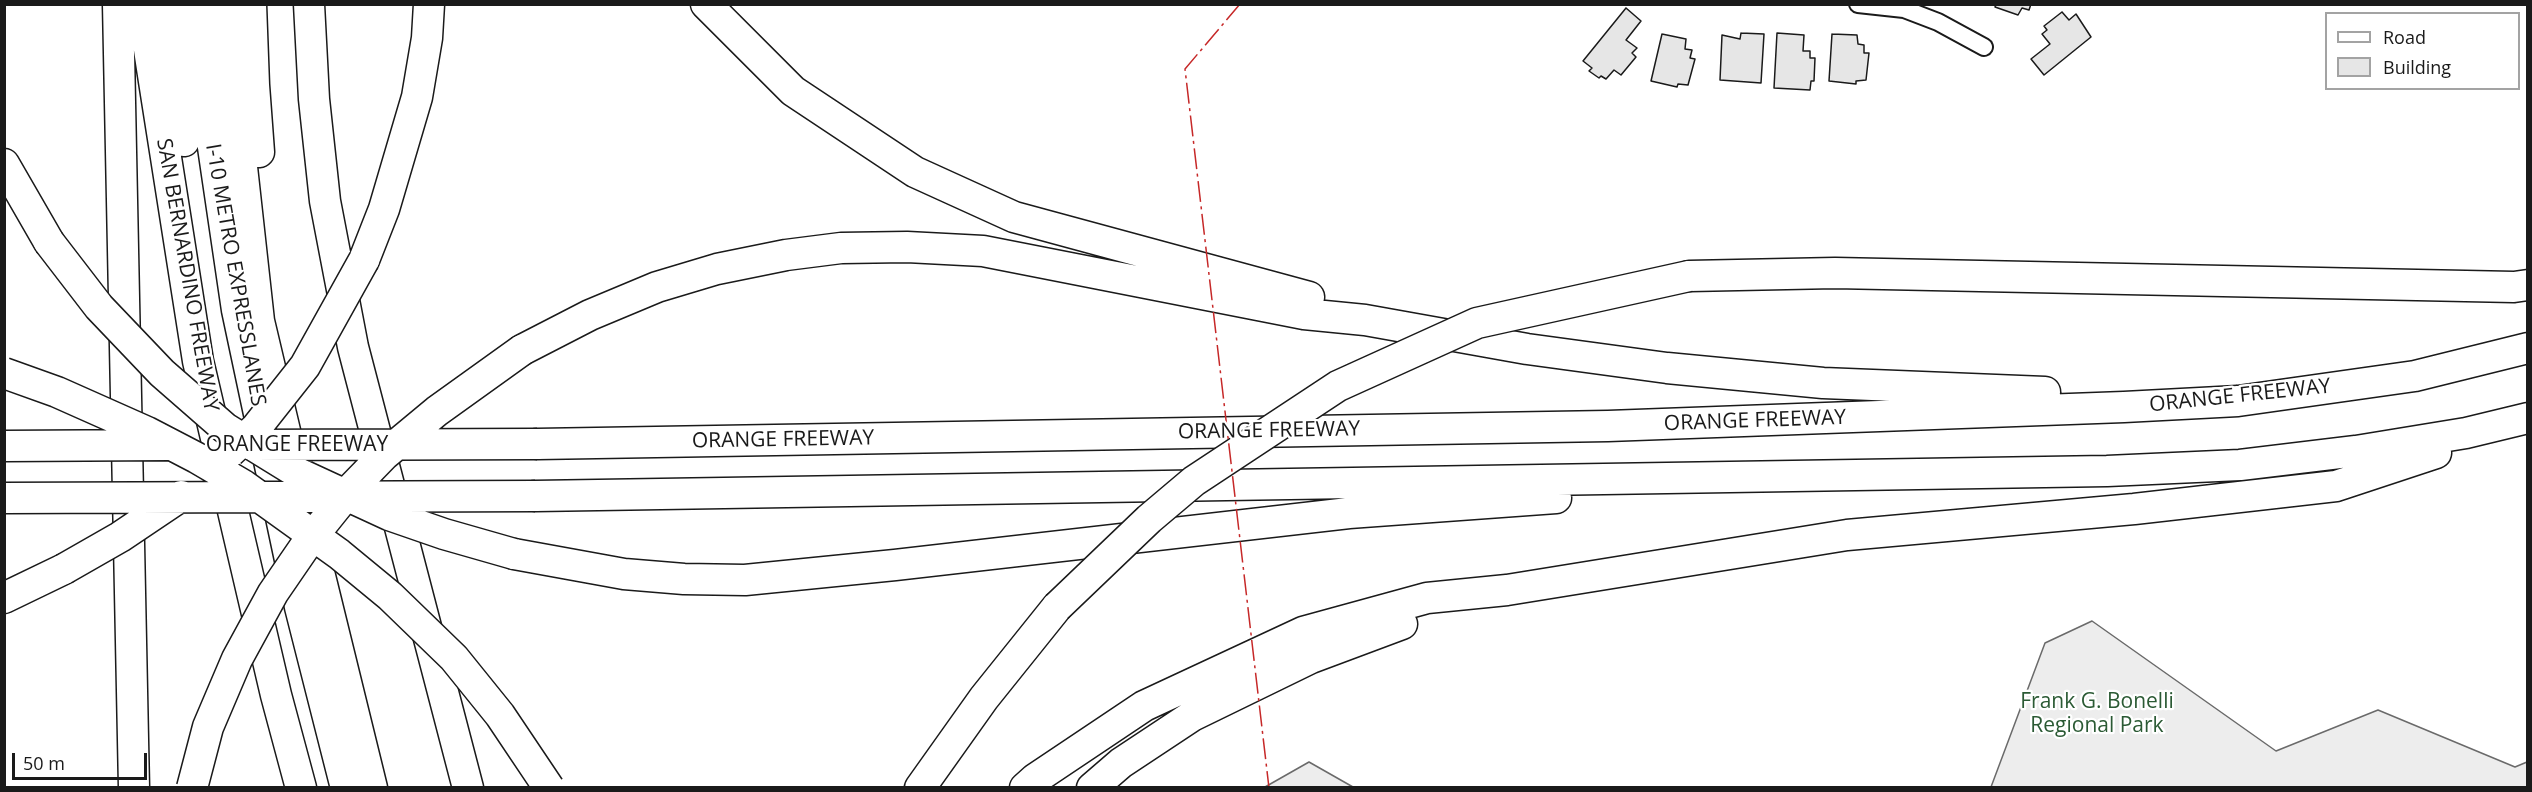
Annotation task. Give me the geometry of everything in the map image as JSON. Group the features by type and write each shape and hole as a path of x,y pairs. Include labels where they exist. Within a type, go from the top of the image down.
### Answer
{"highway":[{"path":"118,4 134,788"},
{"name":"SAN BERNARDINO FREEWAY","path":"144,4 145,24 198,362 276,695 301,788"},
{"name":"I-10 METRO EXPRESSLANES","path":"169,4 178,101 191,200 217,352 207,401"},
{"name":"I-10 METRO EXPRESSLANES","path":"198,4 208,113 237,310 300,607 346,788"},
{"path":"224,4 259,321 341,669 372,788"},
{"path":"251,4 254,85 262,184 271,254 259,321"},
{"path":"309,4 314,99 325,201 353,347 468,788"},
{"path":"4,598 64,569 120,537 183,494 256,429 305,366 364,260 392,187 417,97 427,38 429,4"},
{"path":"706,4 793,91 915,172 1014,217 1302,294 1365,320"},
{"path":"4,164 49,242 99,307 162,373 225,428 298,473 388,515 514,554 624,574 684,579 745,580 918,563 1349,513 1512,503 1753,478"},
{"path":"192,788 208,728 237,659 273,593 308,542 349,491 384,455 437,411 522,350 590,315 657,287 717,268 786,255 841,248 983,251 1304,314 1365,320 1527,349 1667,368 1822,383 2049,393 2124,407"},
{"path":"920,788 984,698 1057,607 1149,519 1194,481 1338,386 1477,323 1689,276 1835,273 2514,287 2528,285"},
{"name":"ORANGE FREEWAY","path":"4,446 537,444 1596,426 2124,407 2238,401 2415,376 2528,348"},
{"path":"4,373 57,392 147,432 196,458 243,485 339,554 390,596 454,658 500,715 549,788"},
{"path":"4,498 535,496 2107,471 2240,465 2356,451 2466,432 2528,418"},
{"path":"1025,788 1144,706 1303,632 1427,598 1508,590 1847,535 2134,509 2336,486 2528,424"},
{"path":"1092,788 1121,763 1192,716 1311,658 1367,636 1508,590"}],"street":[{"path":"1858,4 1904,9 1938,22 1984,47"}],"shaded area":[{"name":"Frank G. Bonelli Regional Park","path":"2092,621 2276,751 2378,710 2515,767 2527,762 2527,787 1991,787 2045,643"},
{"path":"1309,762 1353,787 1265,787"}],"building":[{"path":"1996,4 2031,4 2029,10 2022,8 2018,15 1995,7"},
{"path":"1626,8 1641,21 1626,40 1637,48 1632,53 1636,57 1621,75 1614,70 1606,79 1601,76 1599,78 1589,71 1592,68 1583,61"},
{"path":"2062,12 2069,20 2076,14 2091,37 2044,75 2031,59 2050,44 2042,34 2047,30 2044,26"},
{"path":"1741,33 1764,34 1761,83 1720,80 1722,35 1740,39"},
{"path":"1777,33 1804,35 1803,51 1810,51 1810,58 1815,58 1814,81 1811,81 1810,90 1774,88"},
{"path":"1662,34 1686,39 1685,49 1692,50 1690,58 1695,59 1688,85 1678,84 1677,87 1651,81"},
{"path":"1832,34 1857,35 1858,44 1864,45 1864,53 1869,53 1866,80 1856,81 1856,84 1829,81"}],"power":[{"path":"1240,4 1185,69 1269,788"}]}
